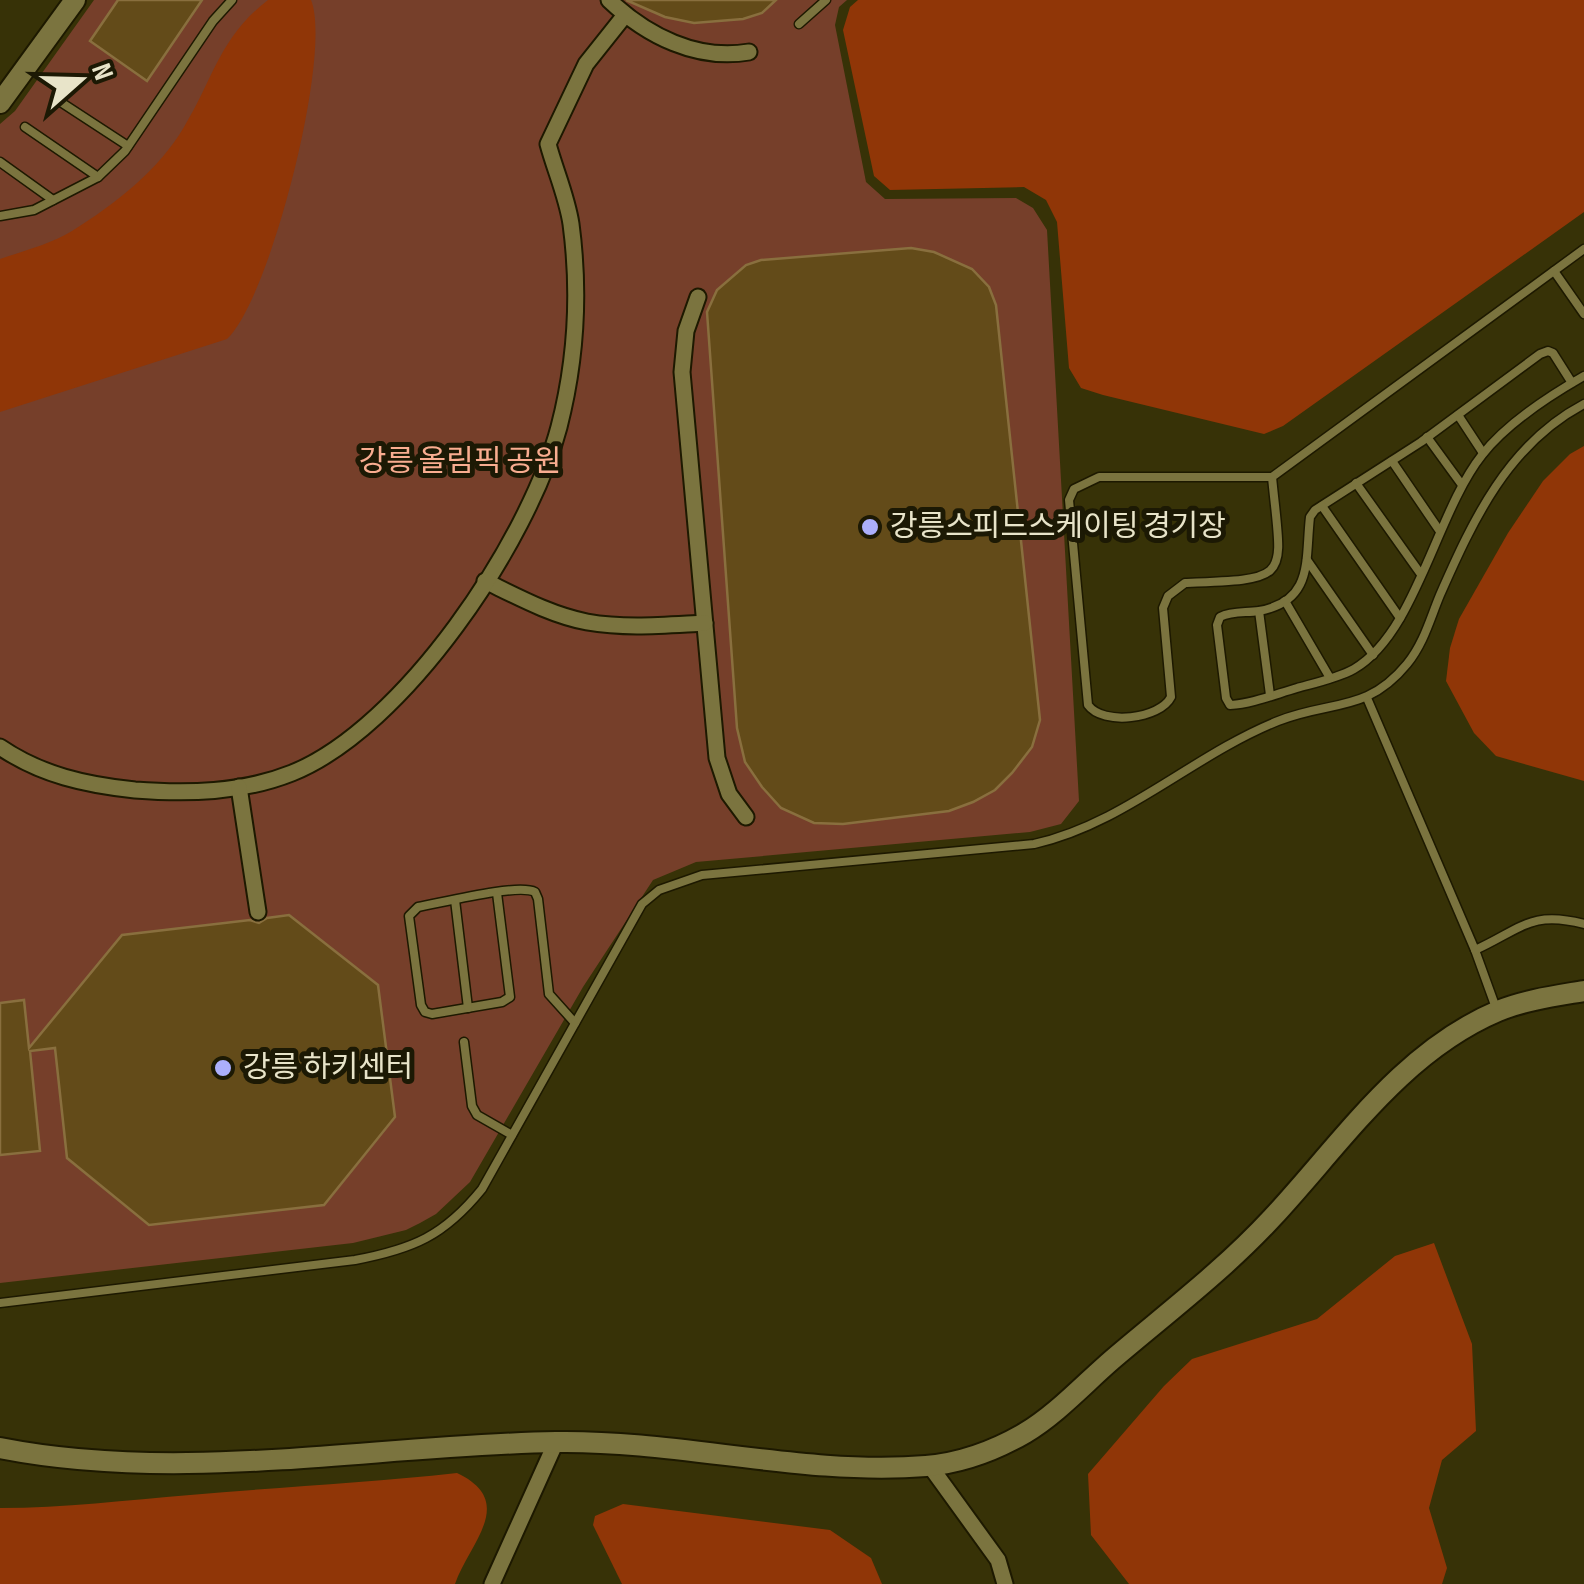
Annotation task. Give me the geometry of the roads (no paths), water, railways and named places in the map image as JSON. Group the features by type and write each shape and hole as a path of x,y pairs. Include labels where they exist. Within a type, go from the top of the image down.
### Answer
{"street":[{"path":"0,102 74,0"},
{"path":"609,0 625,16 673,44 721,57 749,52"},
{"path":"0,747 53,776 119,788 180,794 239,788 292,773 333,752 371,724 416,675 485,581 533,497 558,429 573,357 576,305 571,221 548,144 586,64 625,16"},
{"path":"698,297 686,331 682,372 717,758 729,794 746,817"},
{"path":"485,581 537,606 587,622 645,626 705,623"},
{"path":"239,788 258,912"},
{"path":"0,1448 140,1463 556,1442 681,1447 816,1464 890,1468 930,1466 982,1455 1029,1430 1241,1250 1408,1068 1452,1036 1498,1012 1533,1000 1584,991"},
{"path":"492,1584 556,1442"},
{"path":"930,1466 998,1560 1005,1584"}],"lane":[{"path":"0,216 34,210 98,176 128,146 213,21 232,0"},
{"path":"798,24 826,0"},
{"path":"56,98 128,146"},
{"path":"25,127 98,176"},
{"path":"0,162 54,200"},
{"path":"1272,477 1279,556 1274,570 1264,578 1250,581 1185,583 1176,588 1164,608 1170,697 1166,706 1156,712 1104,718 1094,714 1088,706 1074,556 1070,500 1074,490 1099,477 1272,477 1584,249"},
{"path":"1554,270 1584,314"},
{"path":"1572,383 1548,351 1310,517 1307,560 1299,588 1285,601 1259,611 1226,614 1216,626 1230,704 1270,696 1352,670 1384,645 1462,485 1483,453 1513,426 1584,376"},
{"path":"0,1303 354,1260 412,1247 448,1226 482,1189 642,904 658,890 702,875 1034,844 1065,837 1106,818 1208,756 1264,728 1306,712 1367,698 1390,684 1424,640 1469,530 1490,492 1548,428 1584,404"},
{"path":"1458,415 1483,453"},
{"path":"1428,437 1462,485"},
{"path":"1392,461 1439,530"},
{"path":"1356,483 1420,573"},
{"path":"1322,506 1400,618"},
{"path":"1307,560 1373,655"},
{"path":"1285,601 1330,678"},
{"path":"1259,611 1270,696"},
{"path":"1367,698 1498,1012"},
{"path":"498,892 510,997 468,1008 425,1012 409,916 418,907 498,892 526,888 535,892 549,994 575,1024"},
{"path":"455,900 468,1008"},
{"path":"1475,950 1530,920 1556,917 1584,924"},
{"path":"464,1042 472,1106 477,1114 512,1135"}],"place":[{"name":"강릉스피드스케이팅 경기장","path":"870,527"},
{"name":"강릉 하키센터","path":"223,1068"}],"park label":[{"name":"강릉 올림픽 공원","path":"460,462"}]}
